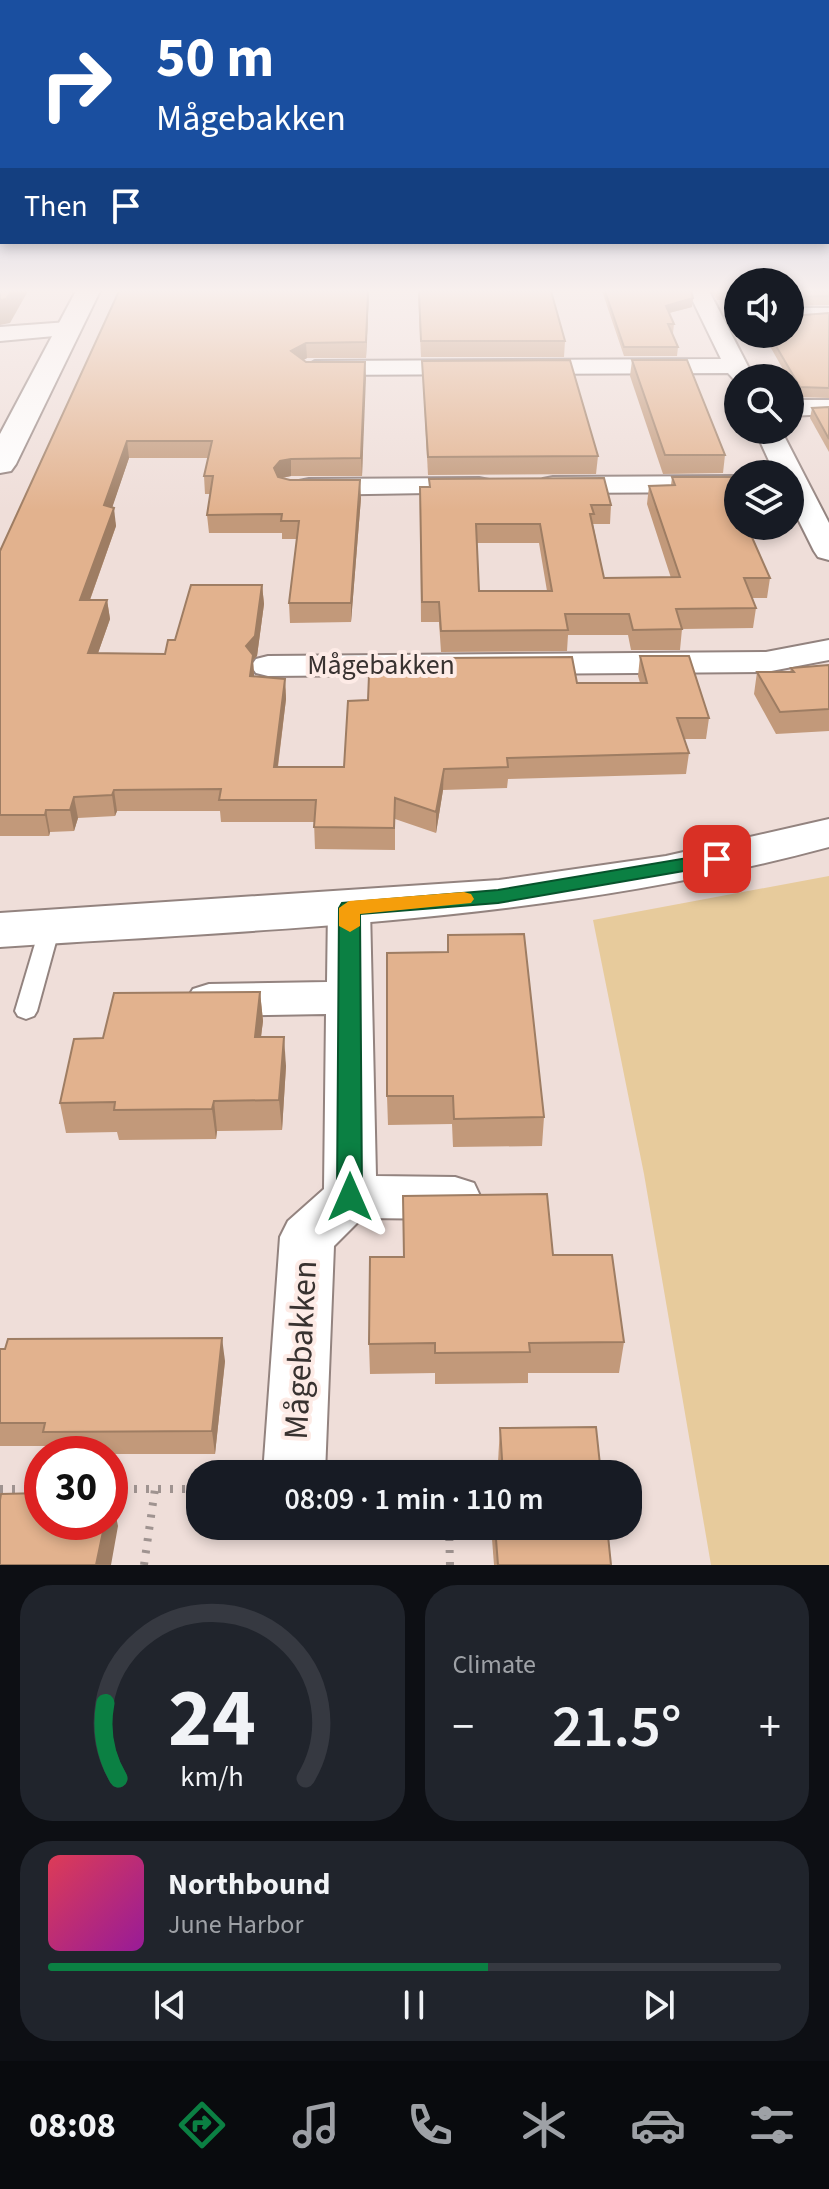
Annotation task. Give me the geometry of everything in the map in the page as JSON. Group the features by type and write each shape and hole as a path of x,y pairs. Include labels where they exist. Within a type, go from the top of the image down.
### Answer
{"street":[{"path":"0,464 50,364"},
{"path":"307,368 724,372"},
{"path":"804,408 829,407"},
{"path":"531,486 724,484"},
{"path":"292,487 499,486"},
{"path":"804,502 826,542"},
{"name":"Mågebakken","path":"268,666 766,662 829,650"},
{"path":"0,930 498,896 593,883 779,847 829,833"},
{"path":"349,908 350,1197 500,1199"},
{"path":"0,916 71,925"},
{"path":"168,1000 350,998"},
{"name":"Mågebakken","path":"295,1460 307,1237 350,1197"}],"lane":[{"path":"26,1011 71,925"}],"path":[{"path":"0,1489 24,1489"},
{"path":"128,1489 186,1489"},
{"path":"144,1565 155,1489"},
{"path":"449,1540 450,1565"}],"shaded area":[{"path":"829,876 829,1565 711,1565 644,1174 593,920"}],"building":[{"path":"86,364 365,364 361,458 291,459 280,461 274,468 278,477 290,480 360,480 351,603 289,603 299,521 281,521 282,514 207,515 213,476 204,476 212,441 127,441 104,505 114,508 80,600 107,600 88,653 165,654 168,640 175,640 191,585 262,585 255,636 246,646 253,655 250,676 285,679 274,767 344,767 348,701 368,700 369,675 443,675 442,658 572,657 577,683 647,683 640,656 689,656 709,718 677,718 689,753 507,758 508,767 444,769 436,812 395,798 394,828 314,827 316,800 219,800 221,789 114,790 112,795 74,797 70,810 46,810 45,815 0,815 0,551"},
{"path":"422,364 571,364 598,456 428,457"},
{"path":"633,364 689,364 725,455 665,455"},
{"path":"804,364 829,364 829,388 804,387"},
{"path":"829,407 829,439 812,408"},
{"path":"672,477 724,477 724,540 753,540 770,578 744,578 756,608 676,609 682,629 633,630 629,614 565,614 568,630 441,631 439,602 422,602 420,487 430,487 429,479 604,478 611,505 591,505 594,514 590,514 604,578 680,577 649,486 675,485","holes":["476,524 540,524 552,591 479,591"]},
{"path":"829,665 829,709 780,712 757,672 794,672 791,668"},
{"path":"524,934 544,1117 454,1119 453,1096 387,1096 387,953 448,952 448,935"},
{"path":"260,992 255,1037 284,1037 279,1100 214,1101 212,1109 114,1110 115,1102 60,1103 74,1039 103,1038 114,993"},
{"path":"547,1194 553,1255 612,1255 624,1342 529,1343 530,1352 435,1353 435,1343 369,1344 370,1257 404,1257 403,1196"},
{"path":"222,1338 212,1431 43,1432 45,1423 0,1423 0,1349 5,1349 8,1339"},
{"path":"596,1427 600,1460 502,1460 500,1428"},
{"path":"24,1493 24,1540 101,1540 96,1565 0,1565 1,1494"},
{"path":"496,1540 608,1540 611,1565 498,1565"}],"slow traffic":[{"path":"350,926 349,908 464,899"}],"route":[{"path":"350,1197 349,908 498,896 593,883 717,859"}]}
